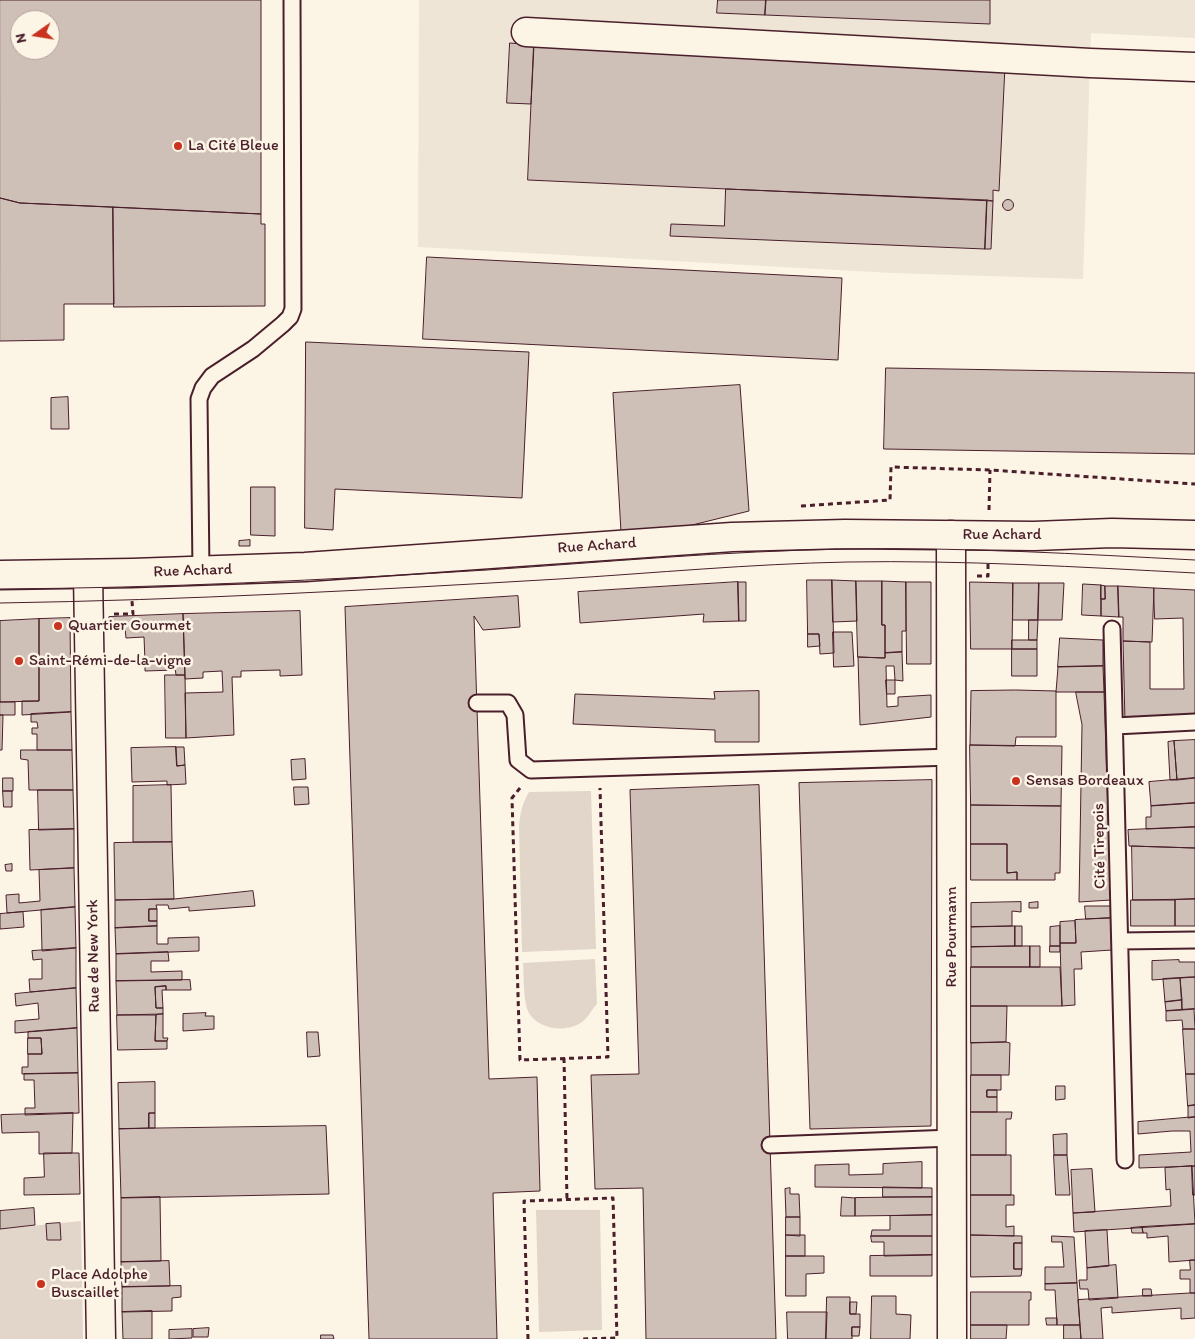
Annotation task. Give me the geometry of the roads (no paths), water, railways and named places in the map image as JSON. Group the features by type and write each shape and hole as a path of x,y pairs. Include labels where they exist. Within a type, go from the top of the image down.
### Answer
{"street":[{"path":"526,32 1195,67"},
{"name":"Rue Achard","path":"0,575 305,568 732,537 803,535 1034,536 1112,533 1195,535"},
{"name":"Rue Pourmann","path":"951,535 952,1339"},
{"name":"Rue de New York","path":"88,574 101,1339"}],"lane":[{"path":"201,571 199,399 203,388 212,376 253,349 284,324 290,317 293,309 292,0"},
{"name":"Cité Tirepois","path":"1112,630 1125,1160"},
{"path":"477,703 508,703 515,715 518,760 531,770 952,757"},
{"path":"1115,726 1195,722"},
{"path":"1120,941 1195,940"},
{"path":"770,1145 952,1138"}],"tram line":[{"path":"0,589 122,587 304,580 802,550 978,550 1195,560"},
{"path":"0,603 140,600 349,591 847,562 978,563 1195,573"}],"place":[{"name":"La Cité Bleue","path":"178,146"},
{"name":"Quartier Gourmet","path":"58,626"},
{"name":"Saint-Rémi-de-la-vigne","path":"19,661"},
{"name":"Sensas Bordeaux","path":"1016,781"},
{"name":"Place Adolphe Buscaillet","path":"41,1284"}]}
